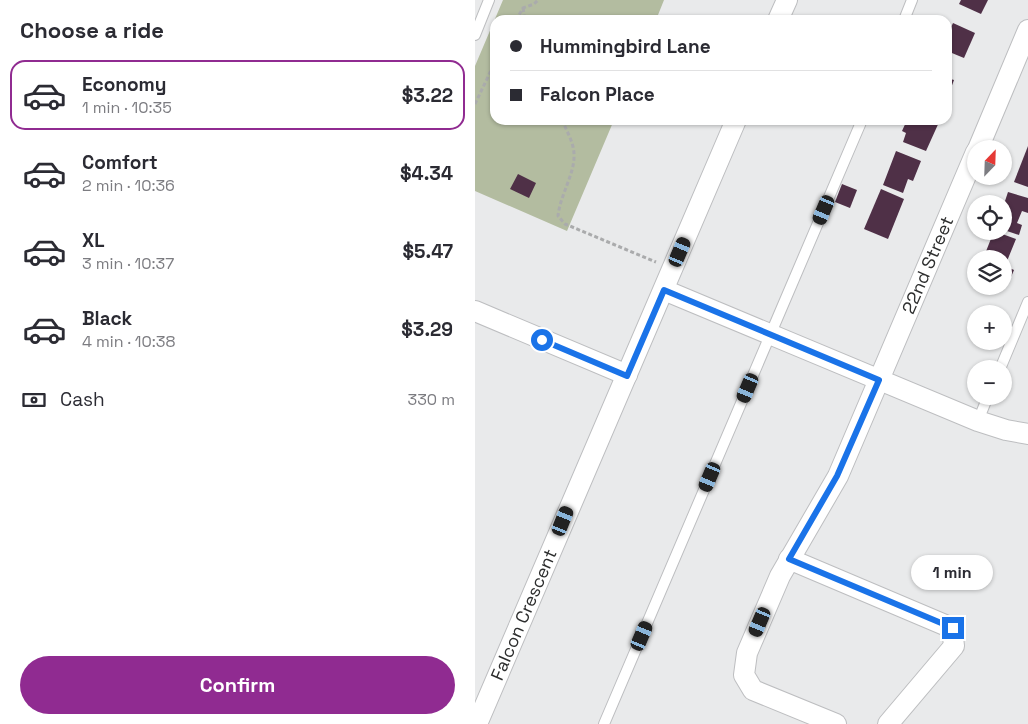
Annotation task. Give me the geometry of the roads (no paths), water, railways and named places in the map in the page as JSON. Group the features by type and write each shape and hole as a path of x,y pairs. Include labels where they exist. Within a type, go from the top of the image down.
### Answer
{"street":[{"path":"780,15 787,0"},
{"name":"22nd Street","path":"981,140 1028,30"},
{"name":"Falcon Crescent","path":"477,724 734,125"},
{"name":"22nd Street","path":"836,724 753,690 744,675 747,653 780,576 837,476 967,173"},
{"path":"664,290 978,421 1006,430 1028,434"},
{"path":"475,311 627,376"},
{"path":"789,559 953,628 954,646 888,724"}],"lane":[{"path":"475,35 489,0"},
{"path":"906,15 912,0"},
{"path":"604,724 860,125"},
{"path":"1004,360 1028,302"},
{"path":"978,421 984,405"}]}
